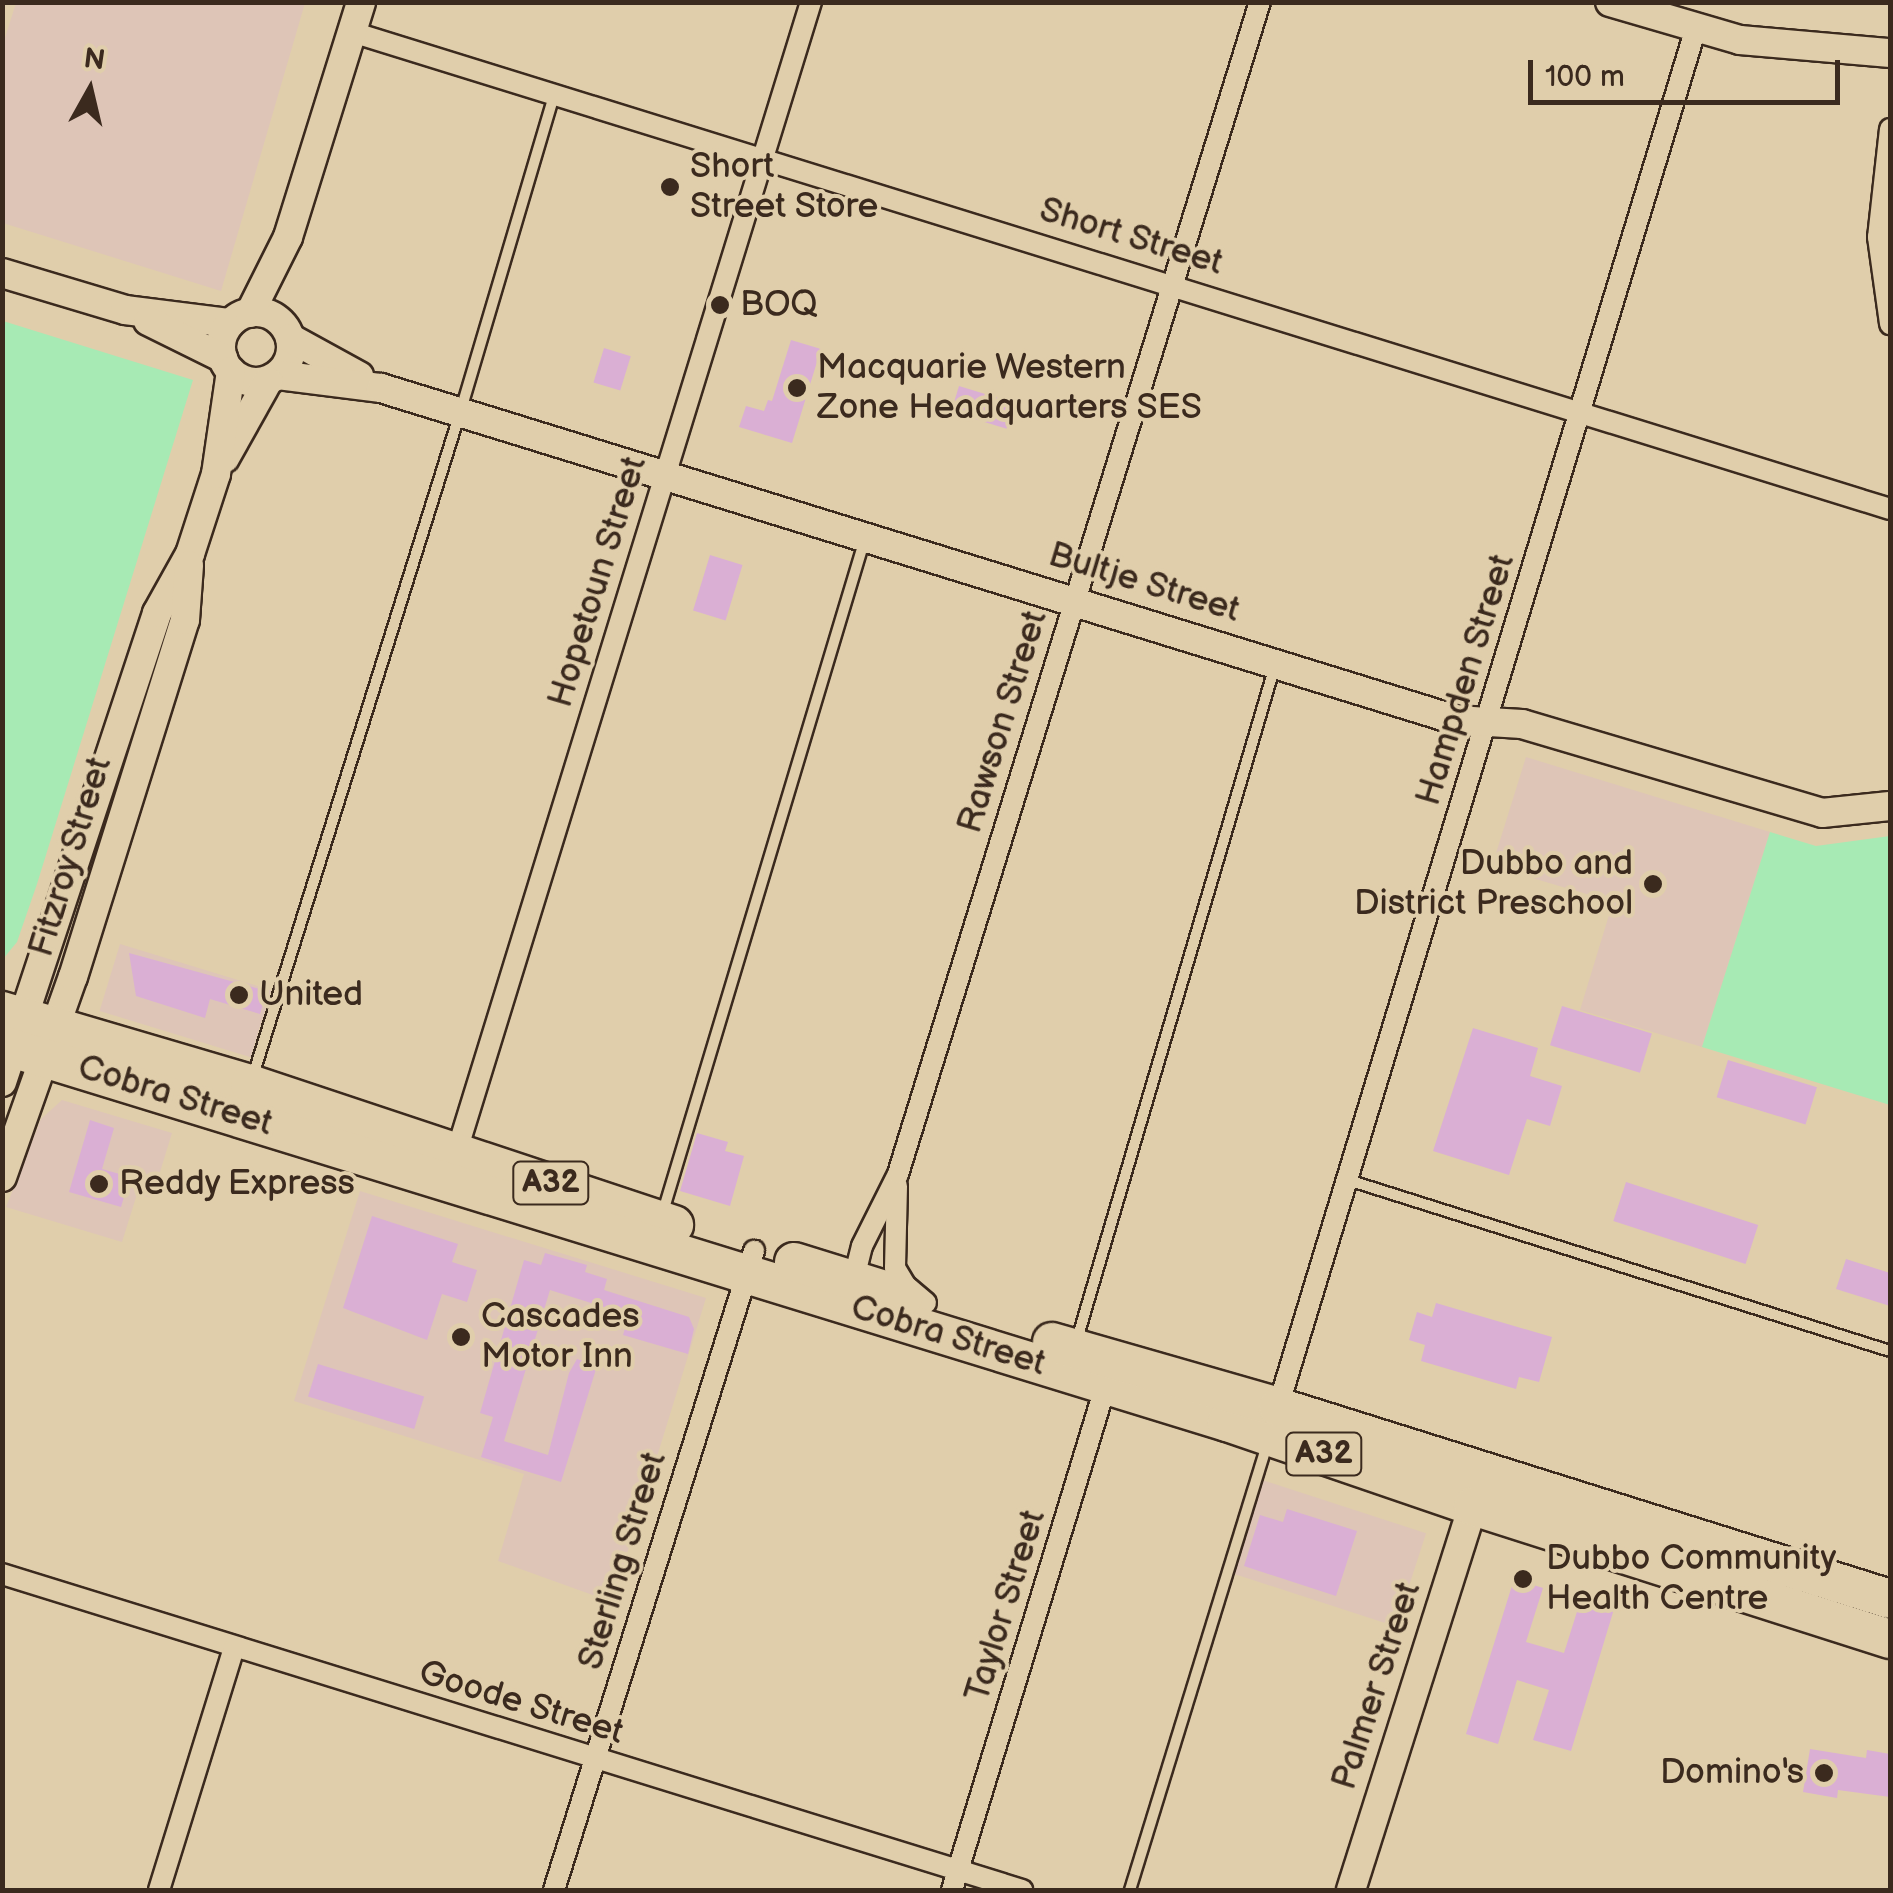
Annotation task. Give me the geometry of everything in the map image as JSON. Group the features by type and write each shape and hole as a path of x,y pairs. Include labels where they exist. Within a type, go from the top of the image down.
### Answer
{"highway":[{"name":"Cobra Street","path":"21,1041 250,1084 452,1165 930,1317 1108,1386 1228,1422 1274,1421 1407,1450 1890,1599"},
{"name":"Cobra Street","path":"21,1041 660,1221 750,1262 852,1279 930,1317 1076,1349 1274,1421 1473,1506 1890,1638"},
{"path":"1407,1450 1458,1474 1467,1484 1473,1506"}],"street":[{"path":"227,365 222,339 240,318 288,236 362,2"},
{"name":"Hopetoun Street","path":"452,1165 811,2"},
{"name":"Rawson Street","path":"852,1279 862,1246 898,1174 1260,2"},
{"path":"1610,2 1696,28 1778,45 1890,54"},
{"name":"Hampden Street","path":"1274,1421 1696,28"},
{"name":"Short Street","path":"352,32 1890,509"},
{"path":"1890,128 1878,237 1890,324"},
{"path":"2,272 125,310 227,365 248,382 273,378 288,362 288,236"},
{"path":"125,310 240,318 262,312 286,330"},
{"name":"Bultje Street","path":"286,330 381,388"},
{"name":"Fitzroy Street","path":"2,1177 21,1041 184,620 190,554 216,474 227,365"},
{"name":"Bultje Street","path":"273,378 381,388 1456,720 1522,724 1822,813 1890,806"},
{"name":"Fitzroy Street","path":"216,474 273,378"},
{"name":"Rawson Street","path":"898,1174 895,1268 930,1317"},
{"name":"Sterling Street","path":"554,1890 750,1262"},
{"path":"1076,1349 1102,1367 1108,1386"},
{"name":"Taylor Street","path":"955,1880 1108,1386"},
{"name":"Palmer Street","path":"1352,1890 1473,1506"},
{"name":"Goode Street","path":"2,1574 595,1759 955,1880 1022,1890"},
{"path":"159,1890 234,1648"}],"lane":[{"path":"250,1084 460,412 554,95"},
{"path":"660,1221 865,536"},
{"path":"1076,1349 1276,663"},
{"path":"1348,1180 1890,1351"},
{"path":"1130,1890 1274,1421"}],"shaded area":[{"path":"16,3 305,3 221,291 3,223 3,44"},
{"name":"Dubbo and District Preschool","path":"1526,757 1770,832 1702,1047 1580,1010 1613,902 1492,866"},
{"name":"United","path":"120,944 271,990 251,1057 100,1011"},
{"path":"62,1100 172,1133 152,1198 137,1194 122,1242 6,1207 41,1119"},
{"path":"360,1191 706,1298 612,1602 498,1561 524,1474 294,1401"},
{"path":"1253,1477 1426,1533 1396,1626 1223,1570"}],"green space":[{"path":"3,321 193,380 37,884 17,942 3,959"},
{"path":"1770,832 1816,846 1890,836 1890,1105 1702,1047"}],"building":[{"name":"Macquarie Western Zone Headquarters SES","path":"791,340 821,349 792,443 739,427 746,406 764,411 768,400 772,401"},
{"path":"604,348 631,356 620,391 593,382"},
{"path":"959,386 1014,403 1007,429 951,412"},
{"path":"710,555 743,565 726,620 693,610"},
{"path":"129,953 267,991 260,1014 210,999 205,1018 136,996"},
{"path":"1562,1006 1652,1033 1640,1073 1550,1045"},
{"path":"1473,1028 1538,1048 1530,1076 1562,1086 1550,1126 1527,1119 1509,1175 1433,1151"},
{"path":"1728,1060 1817,1087 1806,1124 1717,1097"},
{"name":"Reddy Express","path":"90,1120 114,1128 102,1169 130,1177 121,1207 69,1192"},
{"path":"697,1133 728,1142 725,1151 744,1156 730,1206 680,1191"},
{"path":"1626,1182 1758,1225 1746,1264 1613,1221"},
{"path":"372,1216 458,1244 452,1262 477,1270 467,1302 442,1294 427,1340 343,1308"},
{"path":"545,1253 587,1265 585,1272 607,1279 604,1290 689,1317 694,1329 688,1354 623,1335 629,1315 550,1290 504,1441 548,1455 569,1373 577,1359 597,1366 561,1482 481,1457 493,1417 480,1413 524,1260 541,1265"},
{"path":"1846,1259 1890,1273 1890,1306 1836,1289"},
{"path":"1436,1303 1552,1337 1539,1382 1519,1377 1516,1389 1421,1361 1425,1345 1409,1340 1417,1312 1432,1317"},
{"path":"318,1364 424,1396 414,1429 308,1397"},
{"path":"1287,1509 1357,1531 1336,1596 1244,1566 1260,1515 1283,1522"},
{"path":"1514,1579 1543,1588 1526,1642 1564,1653 1581,1599 1614,1609 1571,1751 1533,1740 1549,1690 1517,1680 1498,1744 1466,1734"},
{"path":"1810,1749 1866,1758 1867,1750 1890,1754 1890,1797 1838,1790 1837,1798 1803,1792"}],"place":[{"name":"Short Street Store","path":"670,187"},
{"name":"BOQ","path":"720,305"},
{"name":"Macquarie Western Zone Headquarters SES","path":"797,388"},
{"name":"Dubbo and District Preschool","path":"1653,884"},
{"name":"United","path":"239,995"},
{"name":"Reddy Express","path":"99,1184"},
{"name":"Cascades Motor Inn","path":"461,1337"},
{"name":"Dubbo Community Health Centre","path":"1523,1579"},
{"name":"Domino's","path":"1824,1773"}]}
